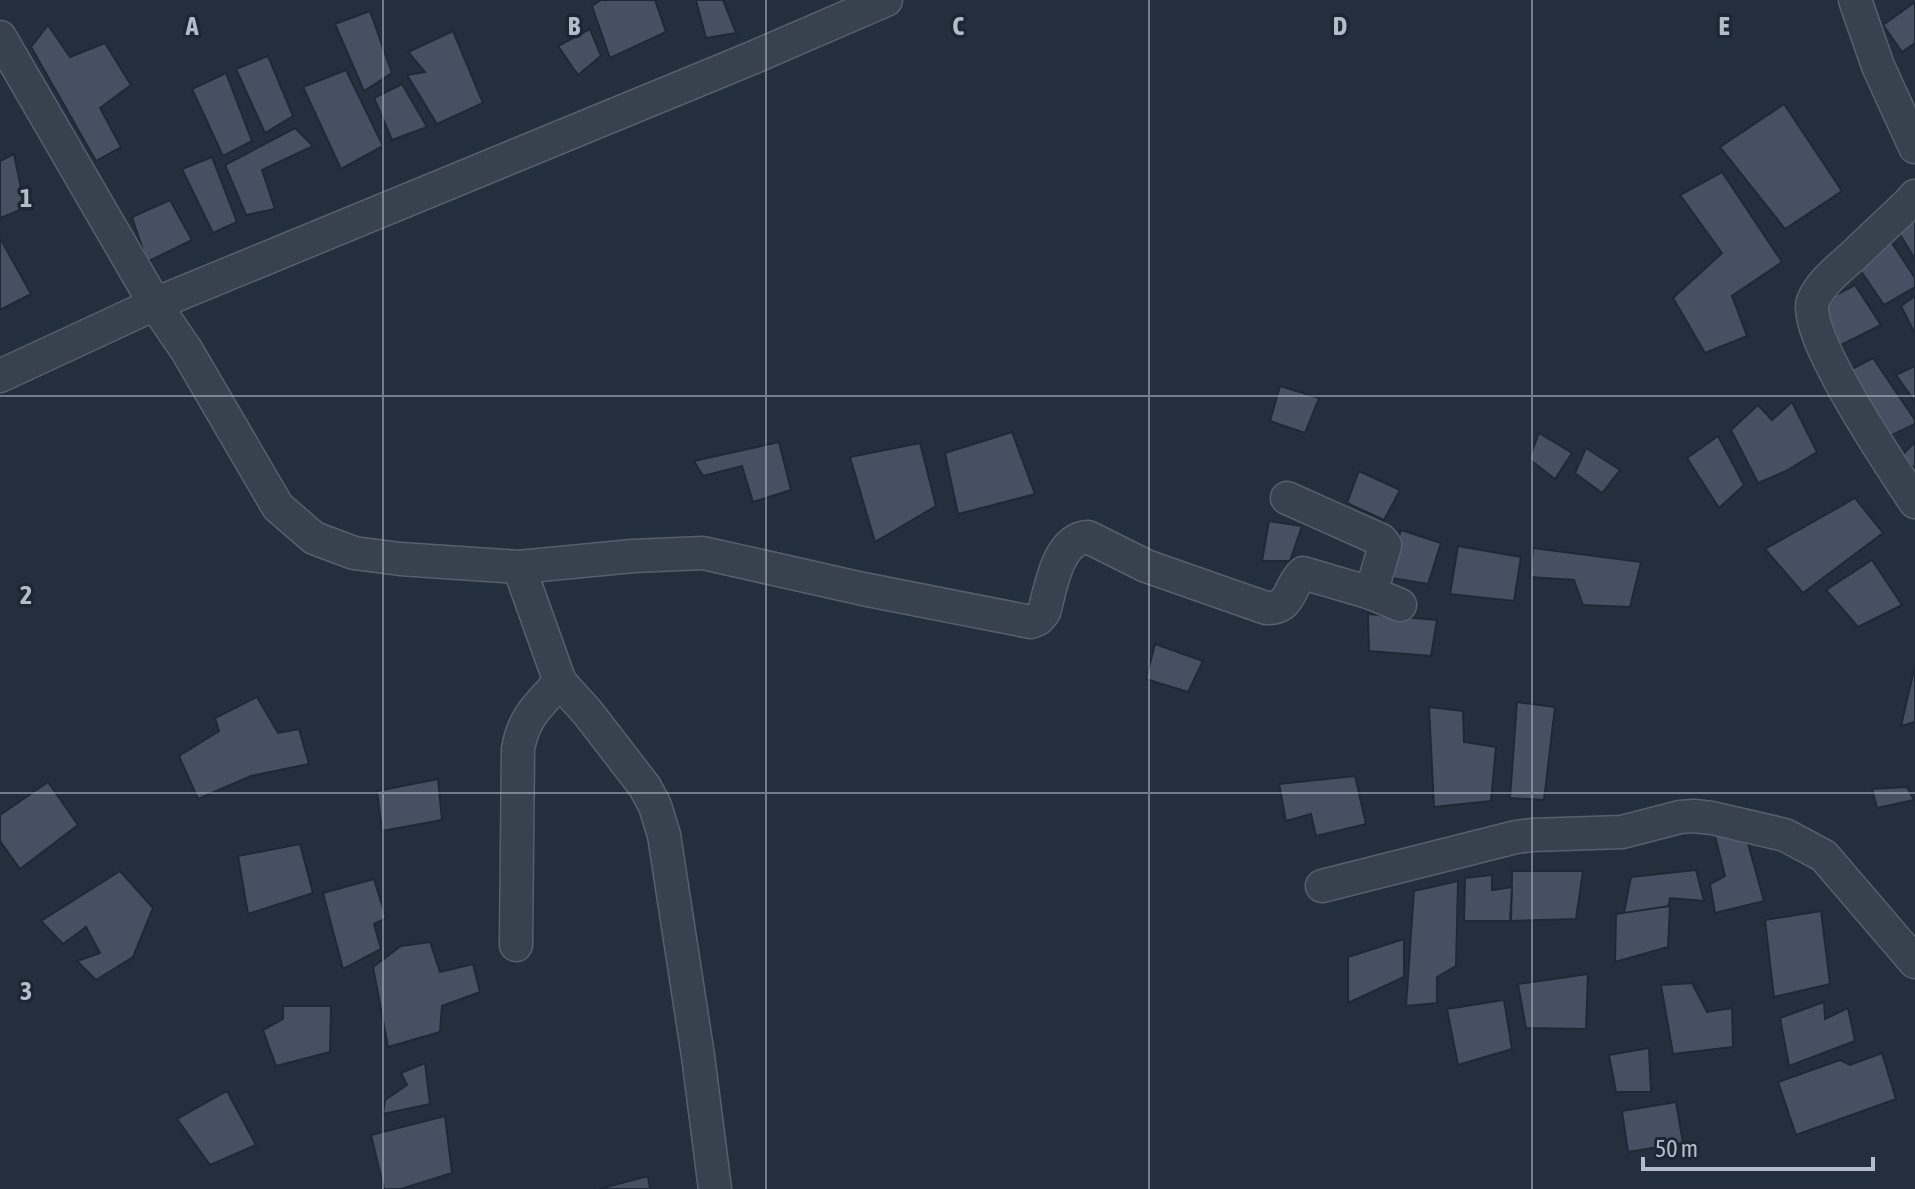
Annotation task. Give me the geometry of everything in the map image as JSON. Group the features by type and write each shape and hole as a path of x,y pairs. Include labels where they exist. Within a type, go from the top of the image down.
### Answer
{"street":[{"path":"0,376 155,304 886,0"},
{"path":"1855,0 1878,66 1915,147"},
{"path":"0,37 155,304 187,351 278,507 314,538 354,553 519,567 703,553 1031,622 1044,612 1062,554 1074,541 1088,537 1146,566 1266,608 1280,607 1303,573 1385,599 1385,545 1381,540 1287,498"},
{"path":"1915,196 1825,282 1812,303 1811,314 1846,392 1915,502"},
{"path":"519,567 560,682 645,787 660,820 698,1056 715,1189"},
{"path":"516,945 518,749 521,731 529,715 560,682"},
{"path":"1322,886 1516,837 1622,832 1680,817 1712,818 1785,835 1824,856 1915,962"}],"building":[{"path":"601,0 655,0 666,32 610,58 592,6"},
{"path":"696,0 723,0 736,33 706,38"},
{"path":"1915,2 1915,43 1902,52 1883,25"},
{"path":"370,11 392,73 364,91 335,24"},
{"path":"48,25 70,57 105,43 131,85 100,108 121,147 96,161 31,47"},
{"path":"590,29 601,56 578,75 558,46"},
{"path":"453,31 483,103 437,124 407,75 425,72 408,52"},
{"path":"268,56 293,116 265,133 236,69"},
{"path":"346,70 383,146 341,169 303,87"},
{"path":"226,73 252,141 223,156 192,89"},
{"path":"402,84 427,127 392,140 374,98"},
{"path":"1784,104 1842,191 1785,229 1720,147"},
{"path":"295,128 313,146 262,170 275,209 246,215 225,165"},
{"path":"14,154 25,208 0,218 0,161"},
{"path":"212,157 237,222 213,233 182,169"},
{"path":"1722,172 1782,262 1732,296 1747,336 1705,353 1673,298 1722,253 1680,195"},
{"path":"170,200 192,240 147,262 132,217"},
{"path":"1915,219 1915,259 1896,228"},
{"path":"1888,237 1915,278 1915,287 1884,305 1856,264"},
{"path":"0,238 31,294 0,310"},
{"path":"1855,285 1881,325 1839,346 1820,303"},
{"path":"1915,296 1915,334 1901,306"},
{"path":"1873,358 1915,420 1915,424 1890,436 1850,370"},
{"path":"1915,366 1915,402 1896,375"},
{"path":"1280,386 1319,398 1305,433 1270,421"},
{"path":"1792,402 1817,452 1786,471 1758,483 1731,430 1758,405 1772,420"},
{"path":"1012,432 1035,494 958,514 945,453"},
{"path":"1539,433 1572,453 1555,479 1529,459"},
{"path":"1718,436 1744,485 1719,508 1687,458"},
{"path":"779,442 791,490 753,502 742,466 703,476 694,461"},
{"path":"1915,442 1915,469 1901,456"},
{"path":"920,443 936,506 875,542 850,457"},
{"path":"1586,448 1620,470 1602,493 1575,473"},
{"path":"1359,471 1400,490 1384,520 1347,503"},
{"path":"1855,498 1883,533 1803,593 1765,549"},
{"path":"1269,521 1302,526 1290,561 1262,561"},
{"path":"1401,530 1441,543 1428,584 1386,577"},
{"path":"1458,546 1521,557 1514,601 1450,594"},
{"path":"1533,548 1641,562 1630,607 1583,605 1574,580 1530,577"},
{"path":"1872,560 1902,605 1858,627 1826,590"},
{"path":"1368,614 1437,620 1431,656 1369,651"},
{"path":"1155,644 1203,661 1188,692 1146,679"},
{"path":"1915,665 1915,722 1901,726"},
{"path":"257,697 278,733 299,729 309,764 251,776 198,799 179,756 219,731 215,718"},
{"path":"1517,702 1555,707 1544,800 1510,798"},
{"path":"1429,707 1463,711 1464,742 1496,747 1491,801 1434,807"},
{"path":"1355,776 1366,824 1316,836 1311,814 1286,821 1279,784"},
{"path":"438,779 442,820 382,831 377,791"},
{"path":"48,782 78,825 20,869 0,841 0,815"},
{"path":"1907,787 1914,800 1877,808 1872,789"},
{"path":"1744,829 1764,901 1715,913 1710,884 1725,876 1715,836"},
{"path":"300,844 313,893 248,914 238,856"},
{"path":"1696,870 1704,901 1670,898 1664,925 1621,928 1631,877"},
{"path":"120,871 153,908 133,957 96,980 77,961 100,953 86,927 63,944 41,921"},
{"path":"1512,871 1583,871 1576,919 1511,921"},
{"path":"1492,875 1492,890 1512,887 1510,921 1464,921 1465,878"},
{"path":"374,879 386,918 374,924 381,949 343,969 323,893"},
{"path":"1458,881 1456,966 1437,977 1437,1003 1406,1006 1414,891"},
{"path":"1670,906 1668,947 1615,962 1616,914"},
{"path":"1821,911 1830,984 1774,997 1765,920"},
{"path":"1404,939 1404,977 1348,1003 1348,957"},
{"path":"430,942 440,972 473,964 480,992 442,1006 440,1032 388,1047 373,967 401,946"},
{"path":"1588,974 1586,1029 1526,1028 1518,984"},
{"path":"1692,983 1707,1012 1732,1008 1733,1047 1673,1054 1661,985"},
{"path":"1504,1000 1512,1049 1458,1065 1447,1009"},
{"path":"1824,1002 1825,1019 1848,1008 1855,1041 1789,1066 1780,1018"},
{"path":"283,1006 331,1006 330,1052 276,1066 263,1030 283,1019"},
{"path":"1649,1048 1651,1092 1616,1092 1609,1055"},
{"path":"1882,1053 1896,1099 1796,1135 1778,1082 1840,1060 1850,1065"},
{"path":"425,1063 430,1104 383,1114 385,1100 407,1085 401,1073"},
{"path":"227,1091 256,1145 210,1165 177,1119"},
{"path":"1676,1102 1683,1143 1628,1152 1622,1111"},
{"path":"445,1116 452,1173 401,1189 384,1189 371,1135"},
{"path":"648,1176 650,1189 599,1189"}]}
